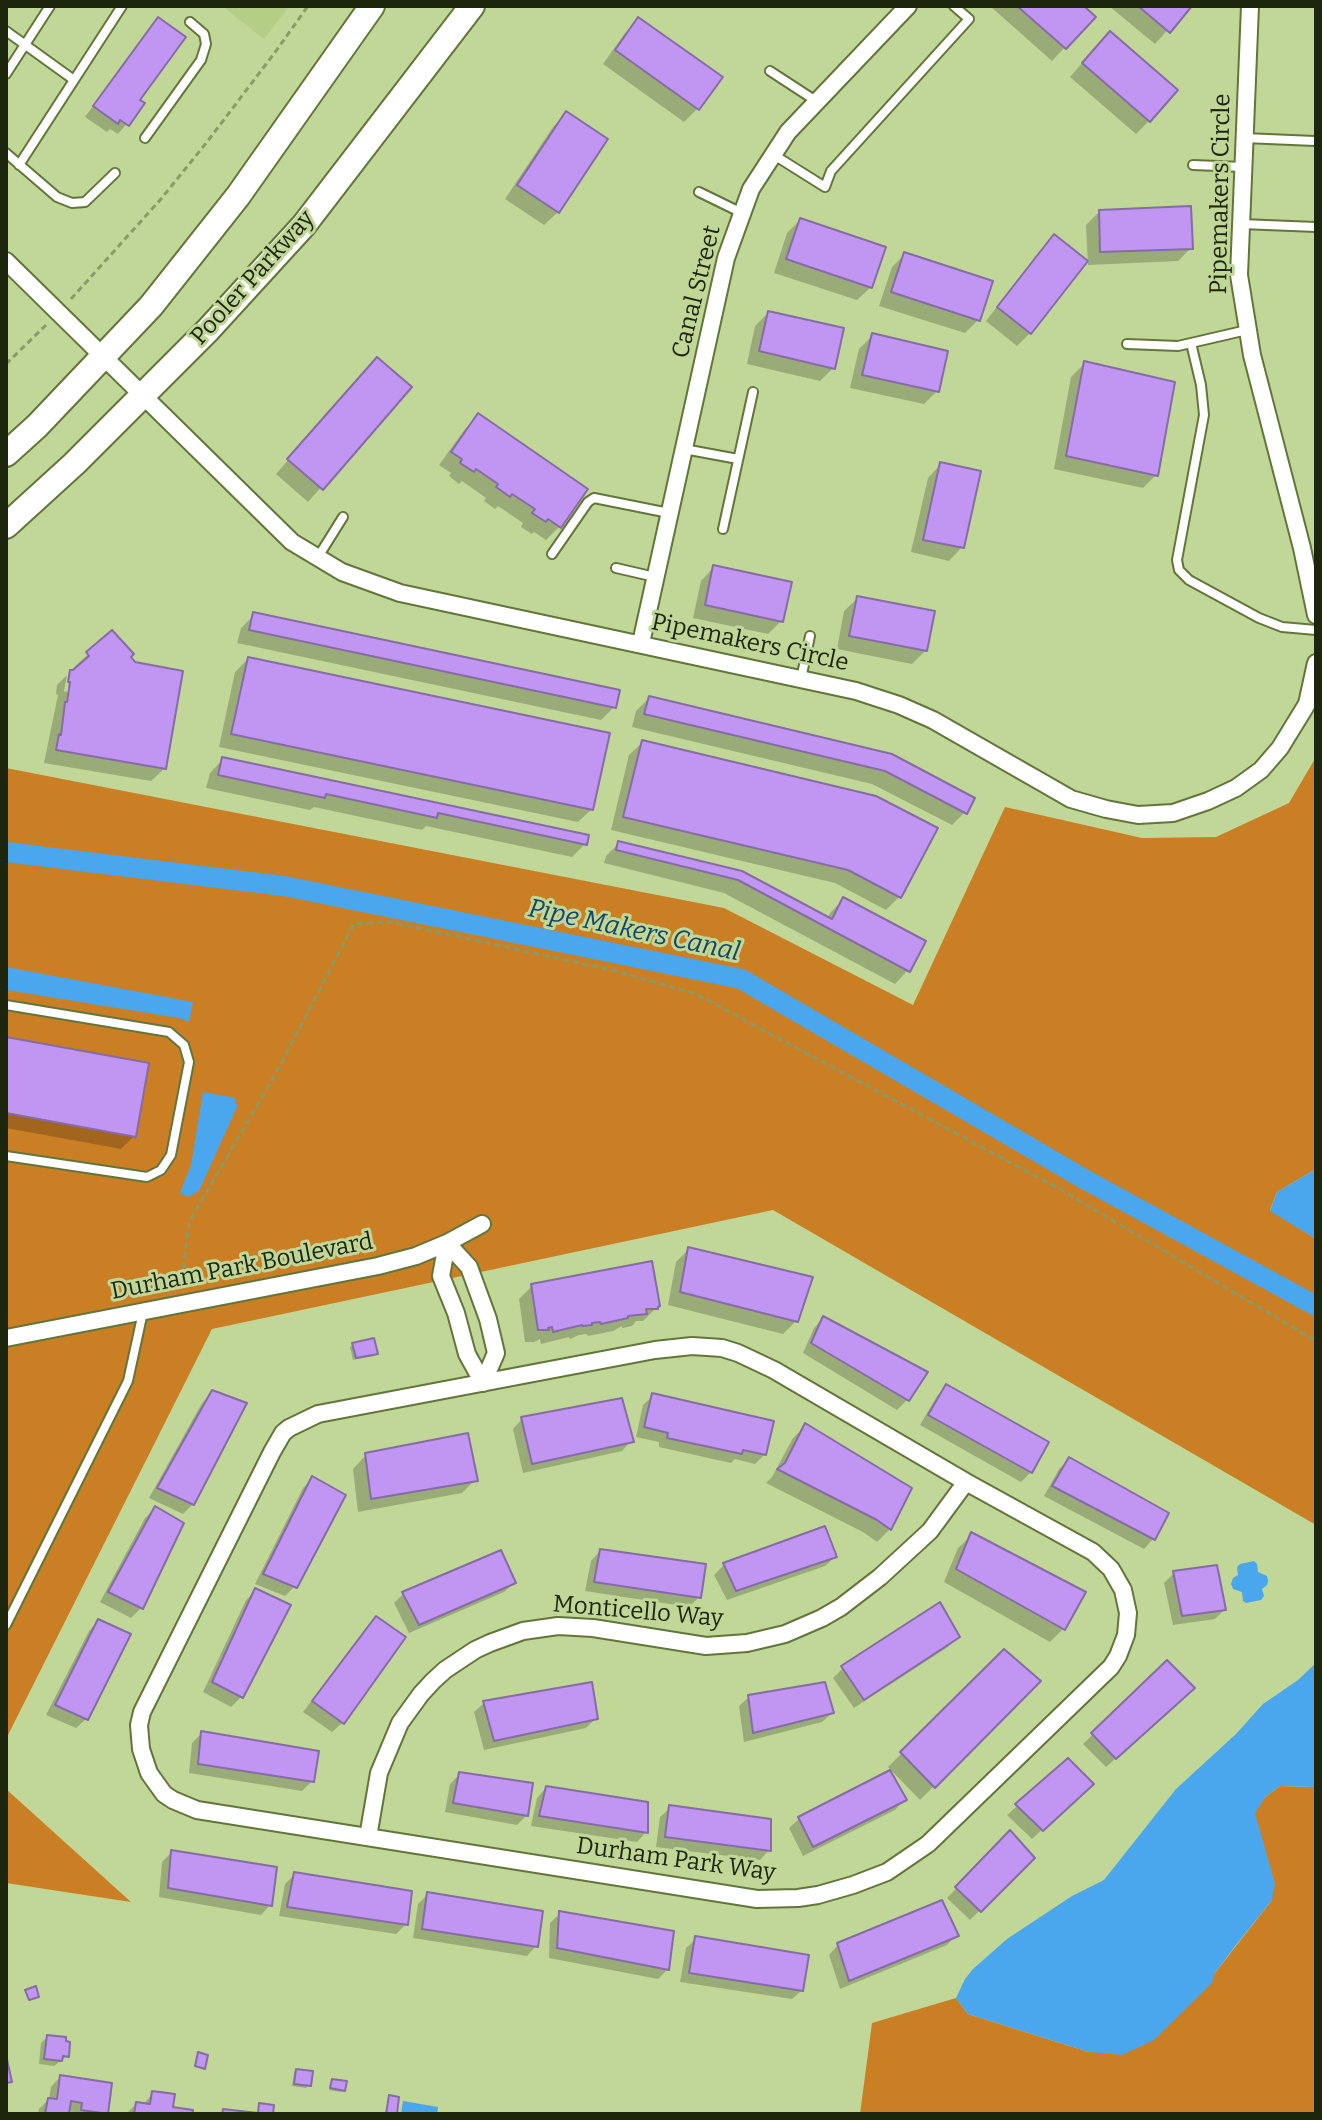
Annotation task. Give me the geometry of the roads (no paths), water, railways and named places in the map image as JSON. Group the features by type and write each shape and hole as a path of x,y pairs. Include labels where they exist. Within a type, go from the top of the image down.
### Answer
{"main road":[{"path":"6,454 37,426 151,306 238,196 372,6"},
{"path":"356,157 362,128 453,6"},
{"name":"Pooler Parkway","path":"6,526 74,464 224,314 294,236 472,6"}],"street":[{"name":"Canal Street","path":"641,643 726,258 751,189 788,132 908,6"},
{"name":"Pipemakers Circle","path":"1250,6 1239,275 1247,330 1316,615"},
{"name":"Pipemakers Circle","path":"6,261 292,542 342,572 400,593 856,691 933,720 1071,799 1138,815 1173,813 1208,801 1236,788 1261,770 1280,748 1307,704 1315,672"},
{"name":"Durham Park Boulevard","path":"6,1338 361,1270 416,1256 482,1224"},
{"path":"447,1243 469,1267 481,1295 496,1353 483,1383"},
{"path":"447,1243 441,1276 467,1354 483,1383"},
{"path":"453,1305 481,1295"},
{"name":"Durham Park Way","path":"708,1346 738,1353 774,1370 1093,1552 1111,1569 1123,1590 1128,1613 1126,1635 1118,1656 1102,1677 928,1844 902,1863 869,1880 798,1898 757,1899 197,1810 173,1800 156,1784 145,1762 139,1737 142,1712 283,1433 296,1423 318,1414 483,1383 675,1347 708,1346"},
{"name":"Monticello Way","path":"368,1837 379,1773 400,1723 433,1681 475,1650 523,1631 558,1626 593,1628 706,1646 747,1643 785,1634 832,1613 880,1577 930,1531 966,1482"}],"lane":[{"path":"6,74 50,6"},
{"path":"19,165 122,6"},
{"path":"774,155 825,187 831,171 969,19 954,6"},
{"path":"145,138 201,60 206,44 204,34 190,22"},
{"path":"6,31 74,80"},
{"path":"770,71 817,102"},
{"path":"1244,138 1315,141"},
{"path":"6,153 57,197 72,203 85,202 115,173"},
{"path":"1193,165 1243,167"},
{"path":"699,192 743,213"},
{"path":"1240,224 1316,227"},
{"path":"1127,344 1178,346 1247,330"},
{"path":"1191,343 1204,415 1177,560 1179,570 1189,580 1259,618 1282,627 1316,630"},
{"path":"723,529 753,392"},
{"path":"684,449 738,459"},
{"path":"552,554 594,498 670,513"},
{"path":"318,557 343,517"},
{"path":"616,568 656,577"},
{"path":"801,679 810,636"},
{"path":"6,1005 169,1032 184,1045 189,1062 171,1155 161,1170 147,1177 6,1156"},
{"path":"6,1625 128,1381 143,1312"}],"water":[{"path":"6,967 193,1002 189,1022 6,990"},
{"path":"203,1092 236,1098 238,1105 199,1191 188,1197 180,1193 191,1165"},
{"path":"1316,1169 1316,1239 1270,1211 1277,1192"},
{"path":"1254,1561 1258,1572 1267,1576 1268,1581 1262,1589 1264,1596 1261,1600 1246,1603 1242,1592 1233,1589 1231,1584 1238,1575 1237,1567 1240,1564"},
{"path":"1316,1663 1316,1787 1280,1786 1265,1797 1255,1813 1275,1884 1272,1900 1214,1974 1212,1983 1154,2040 1122,2055 1089,2052 968,2014 956,1998 973,1969 1007,1939 1072,1896 1104,1880 1176,1789 1236,1734 1263,1704 1298,1680"},
{"path":"403,2101 438,2107 437,2114 401,2114"}],"waterway":[{"name":"Pipe Makers Canal","path":"6,852 284,886 741,979 1084,1179 1316,1306"}]}
